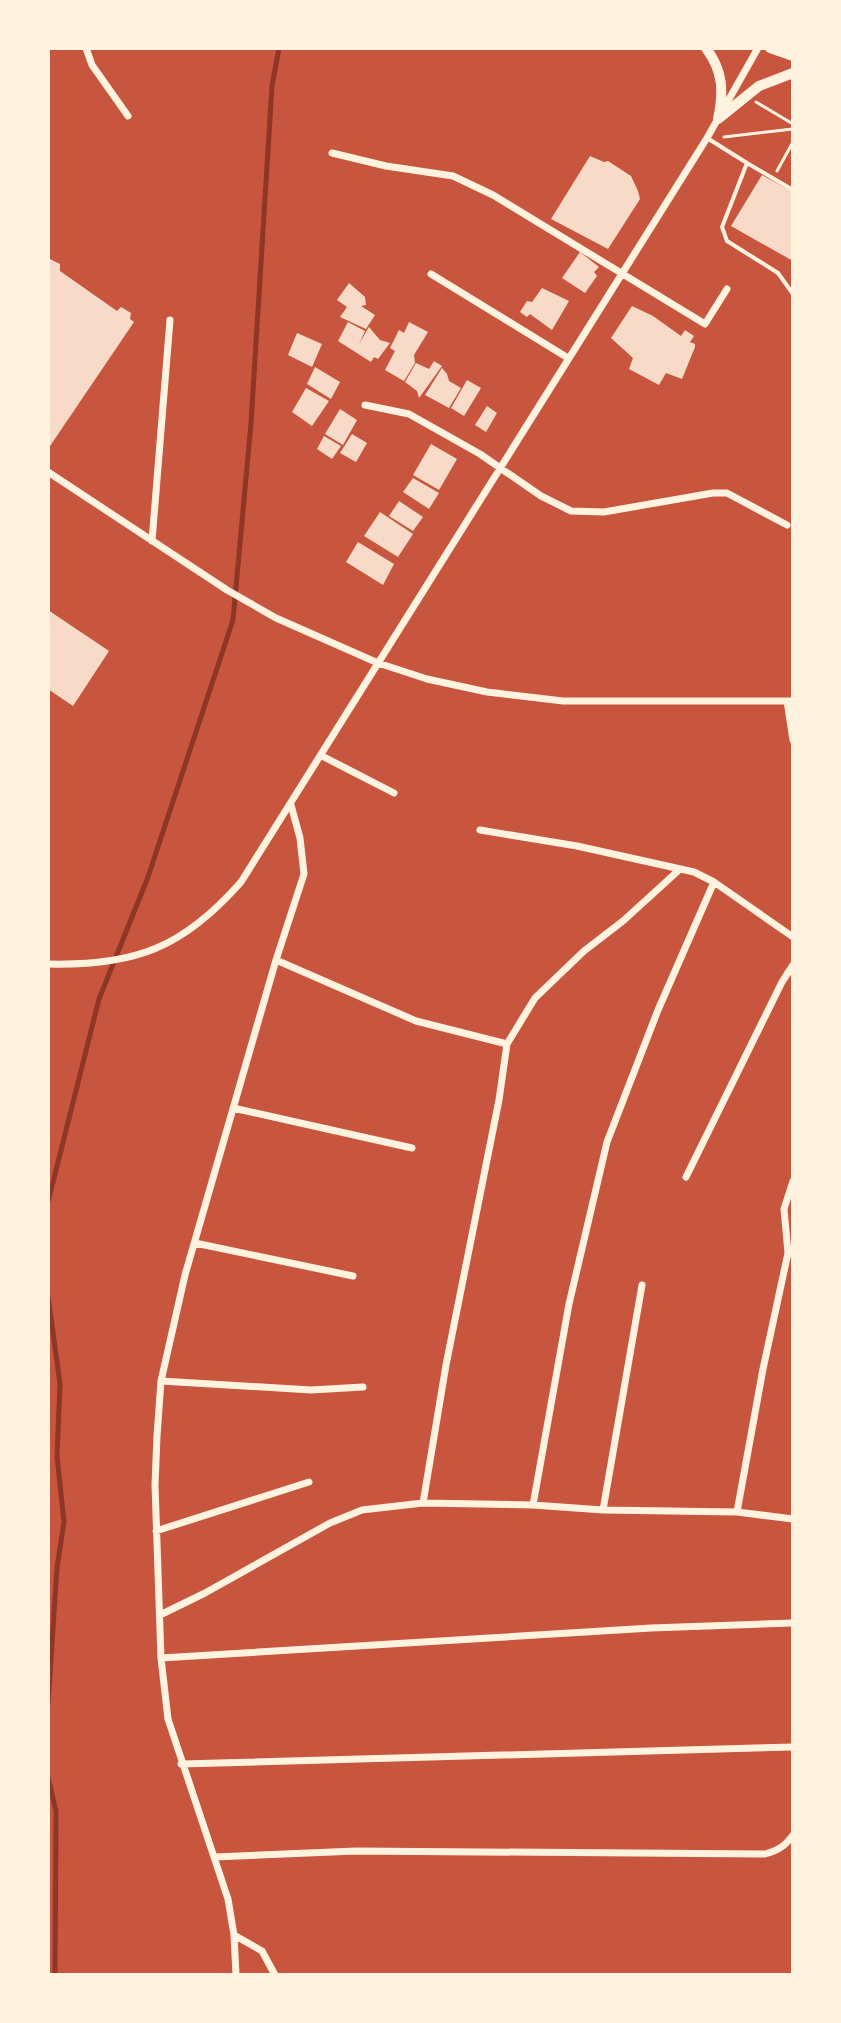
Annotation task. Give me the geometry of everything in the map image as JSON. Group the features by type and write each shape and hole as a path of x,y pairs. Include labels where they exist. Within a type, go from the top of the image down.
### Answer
{"main road":[{"path":"706,48 719,69 722,83 723,96 718,119"},
{"path":"770,48 793,56"},
{"path":"718,119 759,86 793,73"}],"street":[{"path":"86,48 92,65 128,116"},
{"path":"48,964 90,965 120,960 166,945 214,913 241,882 707,138 758,48"},
{"path":"332,153 386,166 453,176 493,195 705,324 727,289"},
{"path":"431,274 568,358"},
{"path":"152,541 170,320"},
{"path":"365,405 409,414 500,467 541,496 571,511 604,512 727,493 787,525"},
{"path":"48,472 227,590 276,618 378,663 427,679 487,692 563,701 790,701 793,740"},
{"path":"322,756 394,793"},
{"path":"236,1975 228,1899 168,1719 161,1658 155,1485 161,1381 185,1275 304,874 300,838 291,805"},
{"path":"480,830 577,846 694,872 714,882 793,937"},
{"path":"423,1503 507,1044 535,998 584,951 623,921 679,870"},
{"path":"533,1505 569,1304 607,1142 658,1010 714,882"},
{"path":"276,960 416,1021 507,1044"},
{"path":"686,1177 793,965"},
{"path":"233,1108 412,1148"},
{"path":"737,1512 788,1253 784,1209 793,1181"},
{"path":"195,1243 353,1276"},
{"path":"603,1510 642,1285"},
{"path":"161,1381 311,1390 363,1387"},
{"path":"156,1531 309,1482"},
{"path":"160,1615 330,1523 362,1510 423,1503 533,1505 603,1510 737,1512 793,1519"},
{"path":"161,1658 651,1628 793,1623"},
{"path":"181,1764 793,1747"},
{"path":"215,1857 356,1851 765,1854 777,1851 793,1835"},
{"path":"234,1935 262,1951 275,1975"}],"lane":[{"path":"707,138 793,190"},
{"path":"747,163 722,227 723,234 727,241 778,273 793,294"}],"path":[{"path":"749,98 793,126"},
{"path":"720,137 793,126"},
{"path":"775,174 793,142"}],"building":[{"path":"590,156 608,161 631,176 640,199 608,249 551,219"},
{"path":"762,175 793,192 793,261 731,226"},
{"path":"580,252 599,267 594,272 597,276 585,293 562,278"},
{"path":"48,258 60,264 60,271 117,311 121,307 131,313 130,319 134,322 48,449"},
{"path":"349,283 365,297 366,305 361,306 375,315 366,329 340,317 347,307 337,300"},
{"path":"542,288 569,301 552,330 530,314 527,317 520,312"},
{"path":"632,306 653,316 681,336 685,330 694,336 690,342 695,347 682,379 666,373 659,385 629,369 633,358 611,338"},
{"path":"348,322 365,331 359,344 369,327 380,340 390,343 378,359 374,357 371,362 338,341"},
{"path":"409,322 428,332 414,355 415,363 404,381 385,370 395,351 390,348 399,330 404,333"},
{"path":"297,333 322,344 312,367 288,355"},
{"path":"434,361 442,366 419,398 417,391 405,382 416,363 429,369"},
{"path":"315,367 340,382 331,399 307,384"},
{"path":"442,368 449,381 461,388 449,408 425,395"},
{"path":"467,380 481,388 464,416 451,408"},
{"path":"306,388 329,401 312,426 292,412"},
{"path":"487,406 497,413 486,432 475,425"},
{"path":"340,409 357,420 343,445 325,434"},
{"path":"352,434 367,443 356,462 340,453"},
{"path":"324,436 341,446 332,459 317,449"},
{"path":"431,444 457,459 439,490 413,475"},
{"path":"413,478 439,493 429,509 403,492"},
{"path":"399,501 423,517 413,531 389,516"},
{"path":"380,512 413,534 398,557 364,536"},
{"path":"358,542 394,564 383,585 346,562"},
{"path":"48,610 109,651 73,706 48,689"}],"waterway":[{"path":"48,1202 99,999 148,877 233,620 251,423 272,86 279,48"},
{"path":"48,1296 60,1384 57,1456 64,1522 57,1568 48,1704"},
{"path":"48,1777 56,1811 55,1975"}]}
